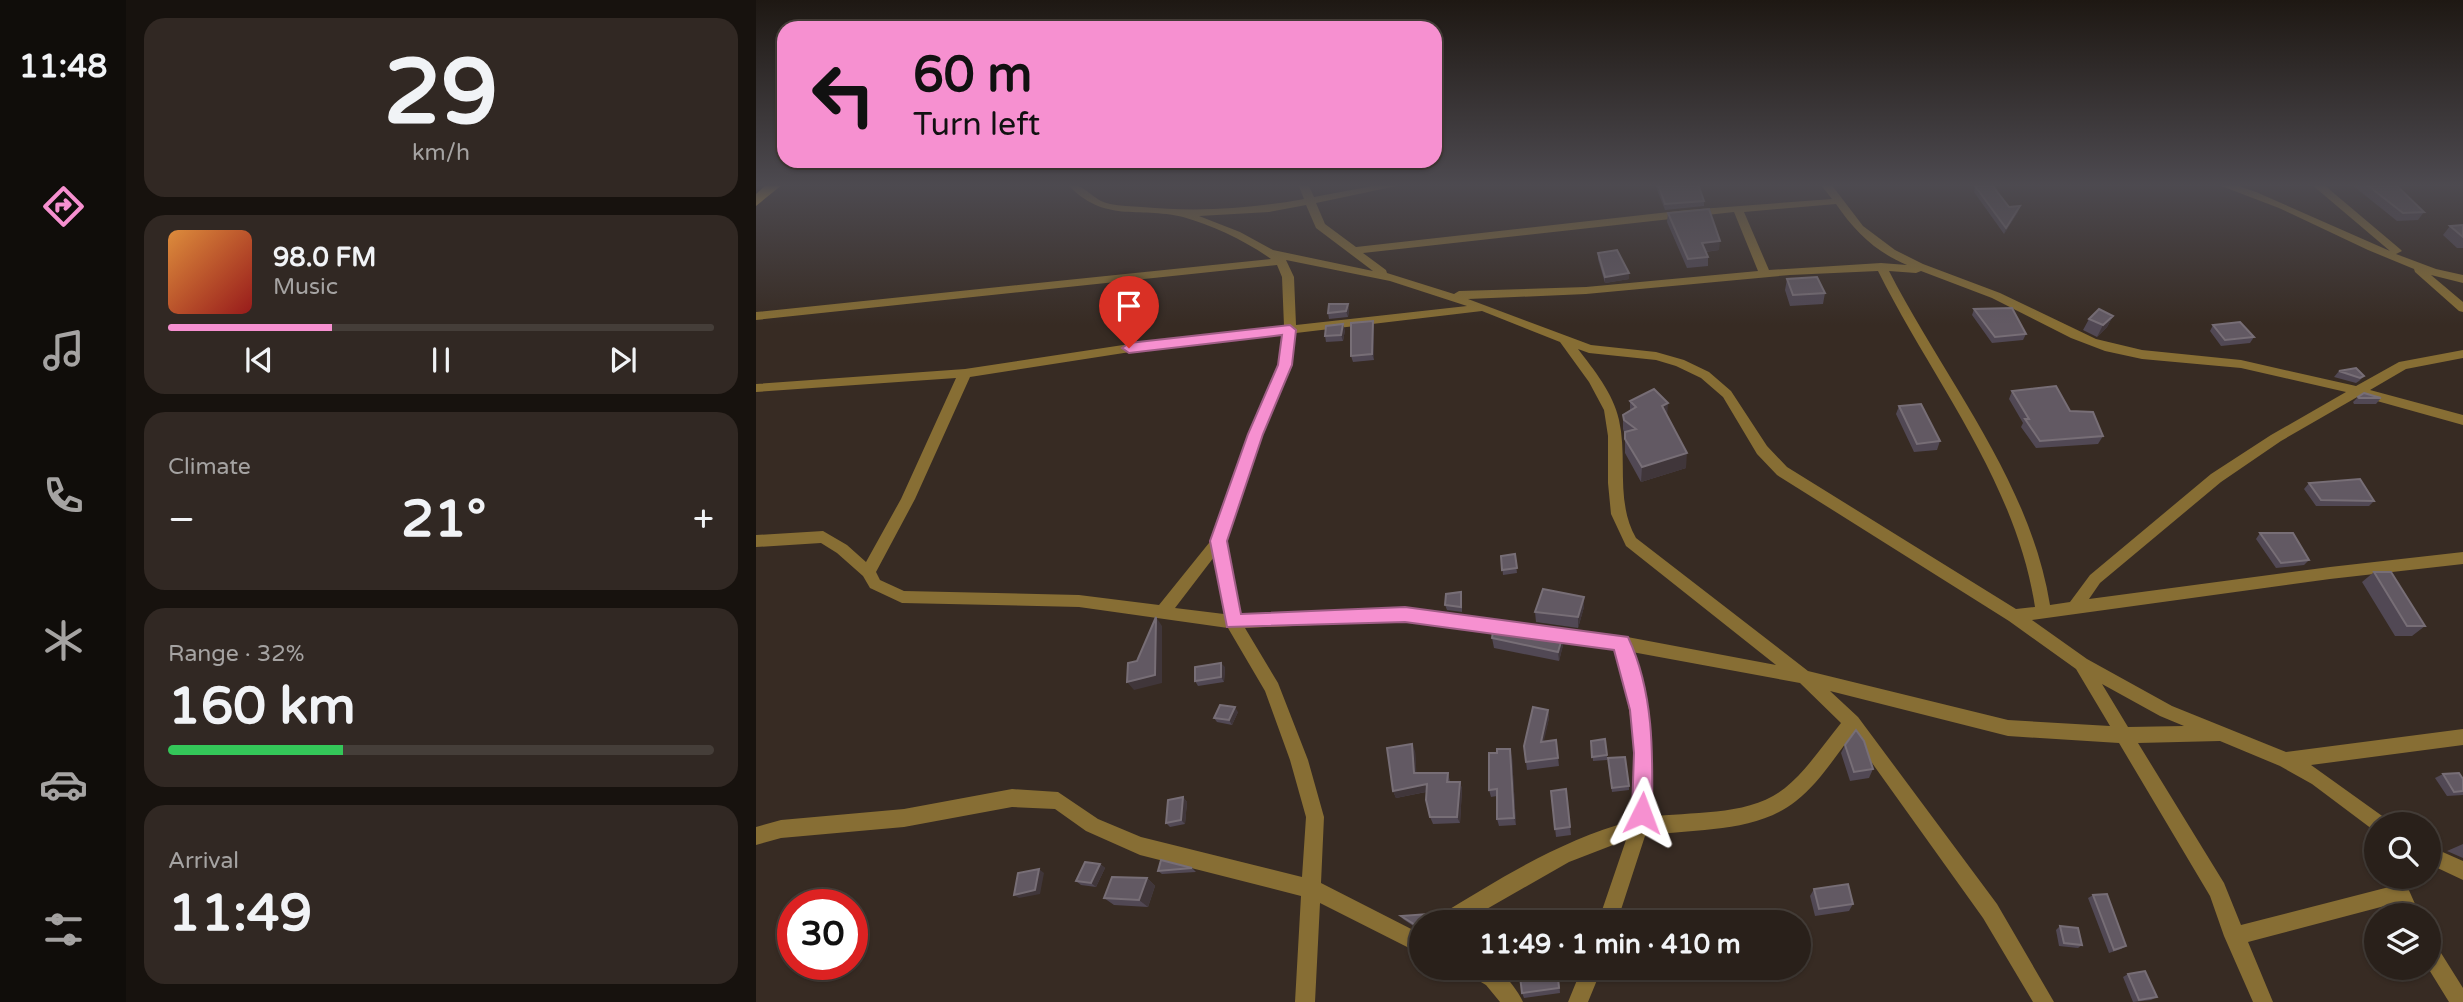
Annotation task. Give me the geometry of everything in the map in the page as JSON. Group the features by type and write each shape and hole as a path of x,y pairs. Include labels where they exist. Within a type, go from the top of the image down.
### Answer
{"street":[{"path":"1164,610 1219,541 1256,434 1285,365 1290,330 1288,276 1275,257 1228,231"},
{"path":"1326,231 1392,278"},
{"path":"1351,251 1530,231"},
{"path":"1747,231 1765,274"},
{"path":"1861,231 1922,269"},
{"path":"2342,231 2412,264 2463,279"},
{"path":"2372,231 2463,308"},
{"path":"756,316 1275,257 1392,278 1485,308 1589,349 1656,356 1705,375 1727,394 1762,450 1782,471 2014,616 2081,664 2166,710 2286,760 2318,778 2364,814"},
{"path":"1881,266 2010,496 2036,562 2044,612"},
{"path":"1440,295 1577,292 1881,266 1922,269 1979,287 2070,335 2113,349 2243,365 2357,391 2463,420"},
{"path":"756,387 965,373 1156,344 1485,308"},
{"path":"1566,342 1599,390 1613,420 1620,528 1631,542 1804,677 1852,722 1990,911 2044,1002"},
{"path":"2074,608 2095,579 2216,478 2276,438 2403,365 2463,354"},
{"path":"868,572 892,534 926,465 939,427 965,373"},
{"path":"2433,412 2463,429"},
{"path":"756,541 823,537 842,549 868,572 875,584 902,597 1079,601 1164,610 1233,622 1405,614 1622,643 1804,677 2008,727 2122,735 2223,733"},
{"path":"1219,541 1233,622 1272,688 1302,771 1315,817 1305,1002"},
{"path":"2014,616 2330,573 2463,558"},
{"path":"1612,910 1638,828 1644,788 1640,710 1622,643"},
{"path":"2081,664 2217,890 2256,1001"},
{"path":"1467,910 1524,875 1598,841 1638,828 1761,810 1780,802 1799,786 1852,722"},
{"path":"2286,760 2463,737"},
{"path":"756,836 781,829 904,818 1012,798 1058,800 1092,825 1140,846 1312,889 1409,936"},
{"path":"2441,861 2463,871"},
{"path":"2234,936 2384,889"},
{"path":"2441,971 2460,1002"},
{"path":"1495,980 1513,1002"},
{"path":"1578,1002 1587,980"}],"building":[{"path":"1676,231 1716,231 1720,241 1702,243 1708,257 1688,259"},
{"path":"1617,250 1629,273 1605,277 1598,253"},
{"path":"1817,277 1825,293 1793,295 1787,279"},
{"path":"1329,304 1348,304 1346,311 1328,313"},
{"path":"2012,308 2026,334 1995,337 1974,309"},
{"path":"2099,309 2113,316 2103,325 2089,319"},
{"path":"1373,321 1372,354 1351,356 1351,323"},
{"path":"2240,322 2254,337 2225,340 2213,325"},
{"path":"1343,324 1341,335 1325,336 1326,326"},
{"path":"2356,368 2364,376 2360,378 2339,371"},
{"path":"2056,386 2070,411 2093,412 2103,436 2040,441 2025,419 2029,419 2012,391"},
{"path":"1654,389 1668,403 1662,406 1687,453 1642,467 1625,439 1625,432 1636,429 1624,420 1623,415 1636,407 1630,401"},
{"path":"2364,393 2381,398 2358,397"},
{"path":"1921,404 1940,441 1917,444 1899,406"},
{"path":"2360,479 2374,501 2321,500 2309,483"},
{"path":"2260,533 2293,533 2309,560 2281,563"},
{"path":"1515,554 1517,568 1502,570 1501,556"},
{"path":"2374,572 2391,572 2425,626 2407,626"},
{"path":"1543,589 1584,597 1578,617 1535,612"},
{"path":"1461,592 1461,607 1445,605 1446,594"},
{"path":"1156,617 1155,675 1127,682 1128,663 1137,661"},
{"path":"1493,631 1563,635 1558,652 1492,638"},
{"path":"1221,663 1221,677 1195,681 1195,667"},
{"path":"1220,705 1235,707 1229,720 1214,718"},
{"path":"1533,707 1548,710 1541,742 1556,740 1558,758 1526,762 1524,746"},
{"path":"1856,730 1864,741 1873,769 1854,772 1845,745"},
{"path":"1605,739 1607,755 1592,757 1591,741"},
{"path":"1412,744 1414,773 1448,773 1447,782 1460,782 1457,817 1430,817 1426,800 1427,784 1393,791 1387,748"},
{"path":"1497,749 1510,749 1514,818 1497,819 1497,789 1489,790 1489,753 1497,753"},
{"path":"1625,757 1629,786 1612,788 1608,758"},
{"path":"2459,773 2463,779 2463,791 2454,792 2443,774"},
{"path":"1566,789 1570,827 1555,829 1551,791"},
{"path":"1183,797 1181,820 1166,823 1168,800"},
{"path":"1161,860 1192,868 1158,871"},
{"path":"1085,862 1100,864 1091,883 1076,881"},
{"path":"1039,869 1035,890 1014,895 1018,873"},
{"path":"1112,877 1147,878 1139,900 1104,898"},
{"path":"1848,884 1853,904 1819,909 1814,889"},
{"path":"2107,894 2126,946 2114,950 2093,895"},
{"path":"2060,926 2078,928 2082,945 2064,943"},
{"path":"2145,971 2157,997 2139,1000 2128,974"},
{"path":"1520,980 1558,980 1559,988 1522,993"}],"route":[{"path":"1129,348 1290,330 1285,365 1256,434 1219,541 1233,622 1405,614 1622,643 1640,710 1644,753 1642,813"}]}
